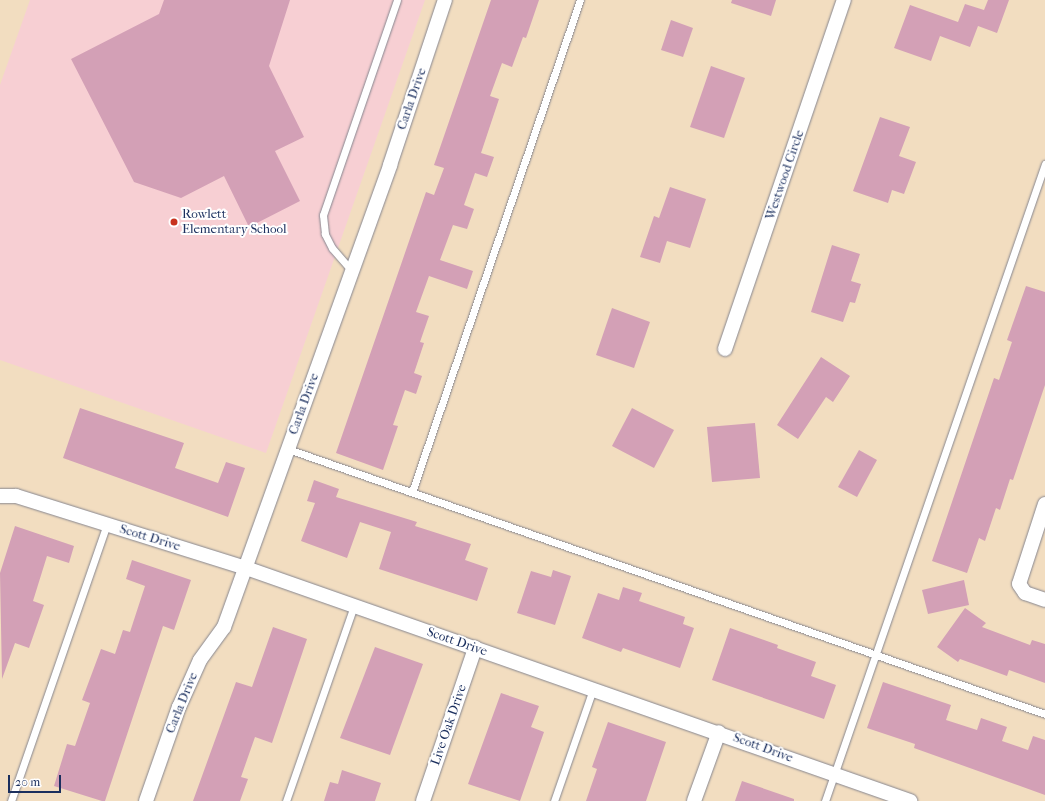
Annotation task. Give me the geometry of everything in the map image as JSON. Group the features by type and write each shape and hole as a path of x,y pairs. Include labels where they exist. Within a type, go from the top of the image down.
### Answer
{"street":[{"name":"Carla Drive","path":"146,801 179,707 200,660 224,627 352,271 445,0"},
{"name":"Westwood Circle","path":"725,349 844,0"},
{"name":"Scott Drive","path":"0,496 16,496 246,568 719,732 910,801"},
{"path":"1045,504 1019,584 1025,594 1045,600"},
{"name":"Live Oak Drive","path":"422,801 475,648"},
{"path":"694,801 719,732"}],"lane":[{"path":"352,271 332,248 325,234 323,215 397,0"},
{"path":"412,492 580,0"},
{"path":"825,801 1045,164"},
{"path":"288,449 876,653 1045,714"},
{"path":"11,801 108,524"},
{"path":"286,801 354,606"},
{"path":"554,801 593,689"}],"shaded area":[{"name":"Rowlett Elementary School","path":"30,0 425,0 266,453 0,360 0,85"}],"building":[{"path":"164,0 290,0 269,66 304,137 275,151 300,201 249,227 224,176 181,198 134,182 71,59 159,14"},
{"path":"491,0 539,0 526,38 523,37 512,67 502,63 490,96 499,99 481,153 494,157 487,177 475,173 464,205 474,209 467,229 453,225 440,260 473,271 467,289 429,276 416,312 429,316 420,342 424,343 414,373 422,376 416,394 405,390 393,425 398,426 383,470 336,453 426,192 434,195 444,168 434,165"},
{"path":"732,0 776,0 771,16 731,3"},
{"path":"988,0 1009,0 997,33 978,26 970,47 940,36 931,61 894,48 910,5 958,22 965,4 984,10"},
{"path":"671,20 693,28 683,57 661,50"},
{"path":"711,66 745,78 724,138 690,127"},
{"path":"880,117 910,127 899,156 916,162 904,194 892,190 888,203 853,191"},
{"path":"670,187 706,199 690,248 667,241 660,263 640,257 654,216 659,218"},
{"path":"832,245 860,254 851,281 861,284 855,303 850,302 843,322 811,312"},
{"path":"1026,286 1045,292 1045,385 1013,480 1010,479 1000,510 996,508 985,541 979,538 967,573 932,561 994,378 999,380 1012,342 1007,340"},
{"path":"612,308 650,322 634,368 596,355"},
{"path":"821,357 850,376 833,402 826,397 798,439 777,425"},
{"path":"80,408 184,443 175,468 218,483 226,462 245,468 228,517 63,458"},
{"path":"632,408 674,430 654,468 612,446"},
{"path":"755,423 760,478 712,482 707,427"},
{"path":"859,450 877,460 857,497 838,487"},
{"path":"314,480 339,489 336,497 417,522 415,526 471,544 465,560 488,568 477,601 379,569 391,532 360,522 347,558 301,541 315,503 307,501"},
{"path":"15,526 74,546 69,563 47,556 33,601 44,605 29,648 15,643 2,679 0,573"},
{"path":"132,560 191,580 174,630 163,626 105,801 102,801 54,786 67,744 75,746 90,703 82,700 101,649 115,654 123,630 130,632 145,586 126,579"},
{"path":"553,570 571,576 555,625 517,613 531,571 551,577"},
{"path":"964,580 969,605 928,614 922,590"},
{"path":"623,587 642,593 639,601 685,617 683,624 694,628 680,668 623,648 621,652 582,638 598,593 619,600"},
{"path":"965,608 986,623 982,627 1030,645 1032,640 1045,644 1045,683 1009,670 1007,676 960,659 958,662 937,647"},
{"path":"273,627 307,639 272,743 255,737 241,777 248,779 240,801 193,801 236,682 252,687"},
{"path":"730,628 778,645 777,648 816,662 811,676 836,685 824,719 712,680"},
{"path":"375,647 423,664 390,755 340,738"},
{"path":"883,682 951,705 946,720 977,730 981,718 1007,727 1002,741 1028,750 1033,736 1045,740 1045,795 914,748 915,744 867,728"},
{"path":"501,693 539,706 531,727 544,732 520,801 468,784"},
{"path":"608,722 666,742 646,801 586,801 597,769 592,767"},
{"path":"342,770 381,783 375,801 324,801 330,782 338,784"},
{"path":"742,781 794,799 794,801 735,801"}],"place":[{"name":"Rowlett Elementary School","path":"174,222"}]}
